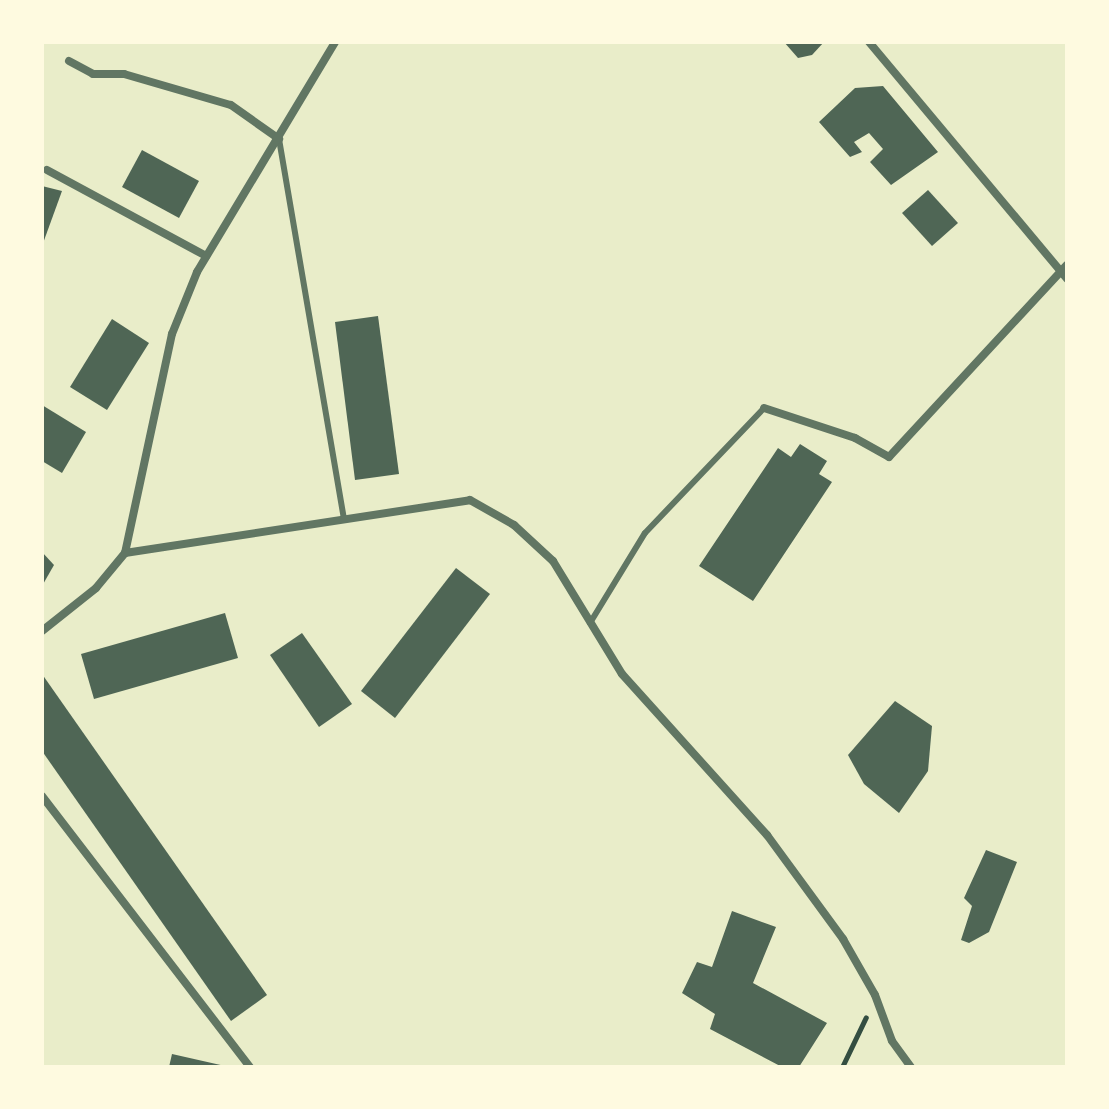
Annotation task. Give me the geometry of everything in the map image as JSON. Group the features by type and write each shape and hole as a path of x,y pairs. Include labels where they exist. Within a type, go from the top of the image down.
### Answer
{"street":[{"path":"42,631 96,588 125,553 172,334 206,256 335,42"},
{"path":"869,42 1063,267 1067,279"},
{"path":"69,61 93,74 124,74 231,105 279,139"},
{"path":"47,170 206,256"},
{"path":"764,408 855,438 889,457 1063,267"},
{"path":"125,553 470,500 514,525 553,561 622,674 767,835 843,939 875,995 892,1041 911,1067"},
{"path":"42,796 250,1067"}],"lane":[{"path":"279,139 344,519"},
{"path":"590,623 645,533 764,408"}],"path":[{"path":"842,1067 875,995"}],"building":[{"path":"784,42 824,42 812,55 798,58"},
{"path":"883,86 938,152 891,185 870,162 883,149 869,133 854,142 862,152 850,157 819,122 855,88"},
{"path":"142,150 199,181 179,218 122,187"},
{"path":"42,186 62,191 42,246"},
{"path":"928,190 958,223 932,246 902,213"},
{"path":"378,316 399,474 355,480 335,322"},
{"path":"112,319 149,343 107,410 70,387"},
{"path":"42,405 86,432 62,473 42,461"},
{"path":"800,444 827,461 819,474 832,482 753,601 699,566 778,448 791,457"},
{"path":"42,552 54,565 42,586"},
{"path":"456,568 490,594 395,718 361,691"},
{"path":"225,613 238,658 94,699 81,654"},
{"path":"302,633 352,704 319,727 270,655"},
{"path":"42,674 267,995 231,1021 42,751"},
{"path":"895,701 932,726 928,771 899,813 864,784 848,755"},
{"path":"986,850 1017,862 989,932 969,943 961,940 972,906 964,898"},
{"path":"732,911 776,927 753,983 827,1023 799,1067 782,1067 710,1029 715,1014 682,993 697,962 712,967"},
{"path":"172,1054 225,1066 225,1067 169,1067"}]}
